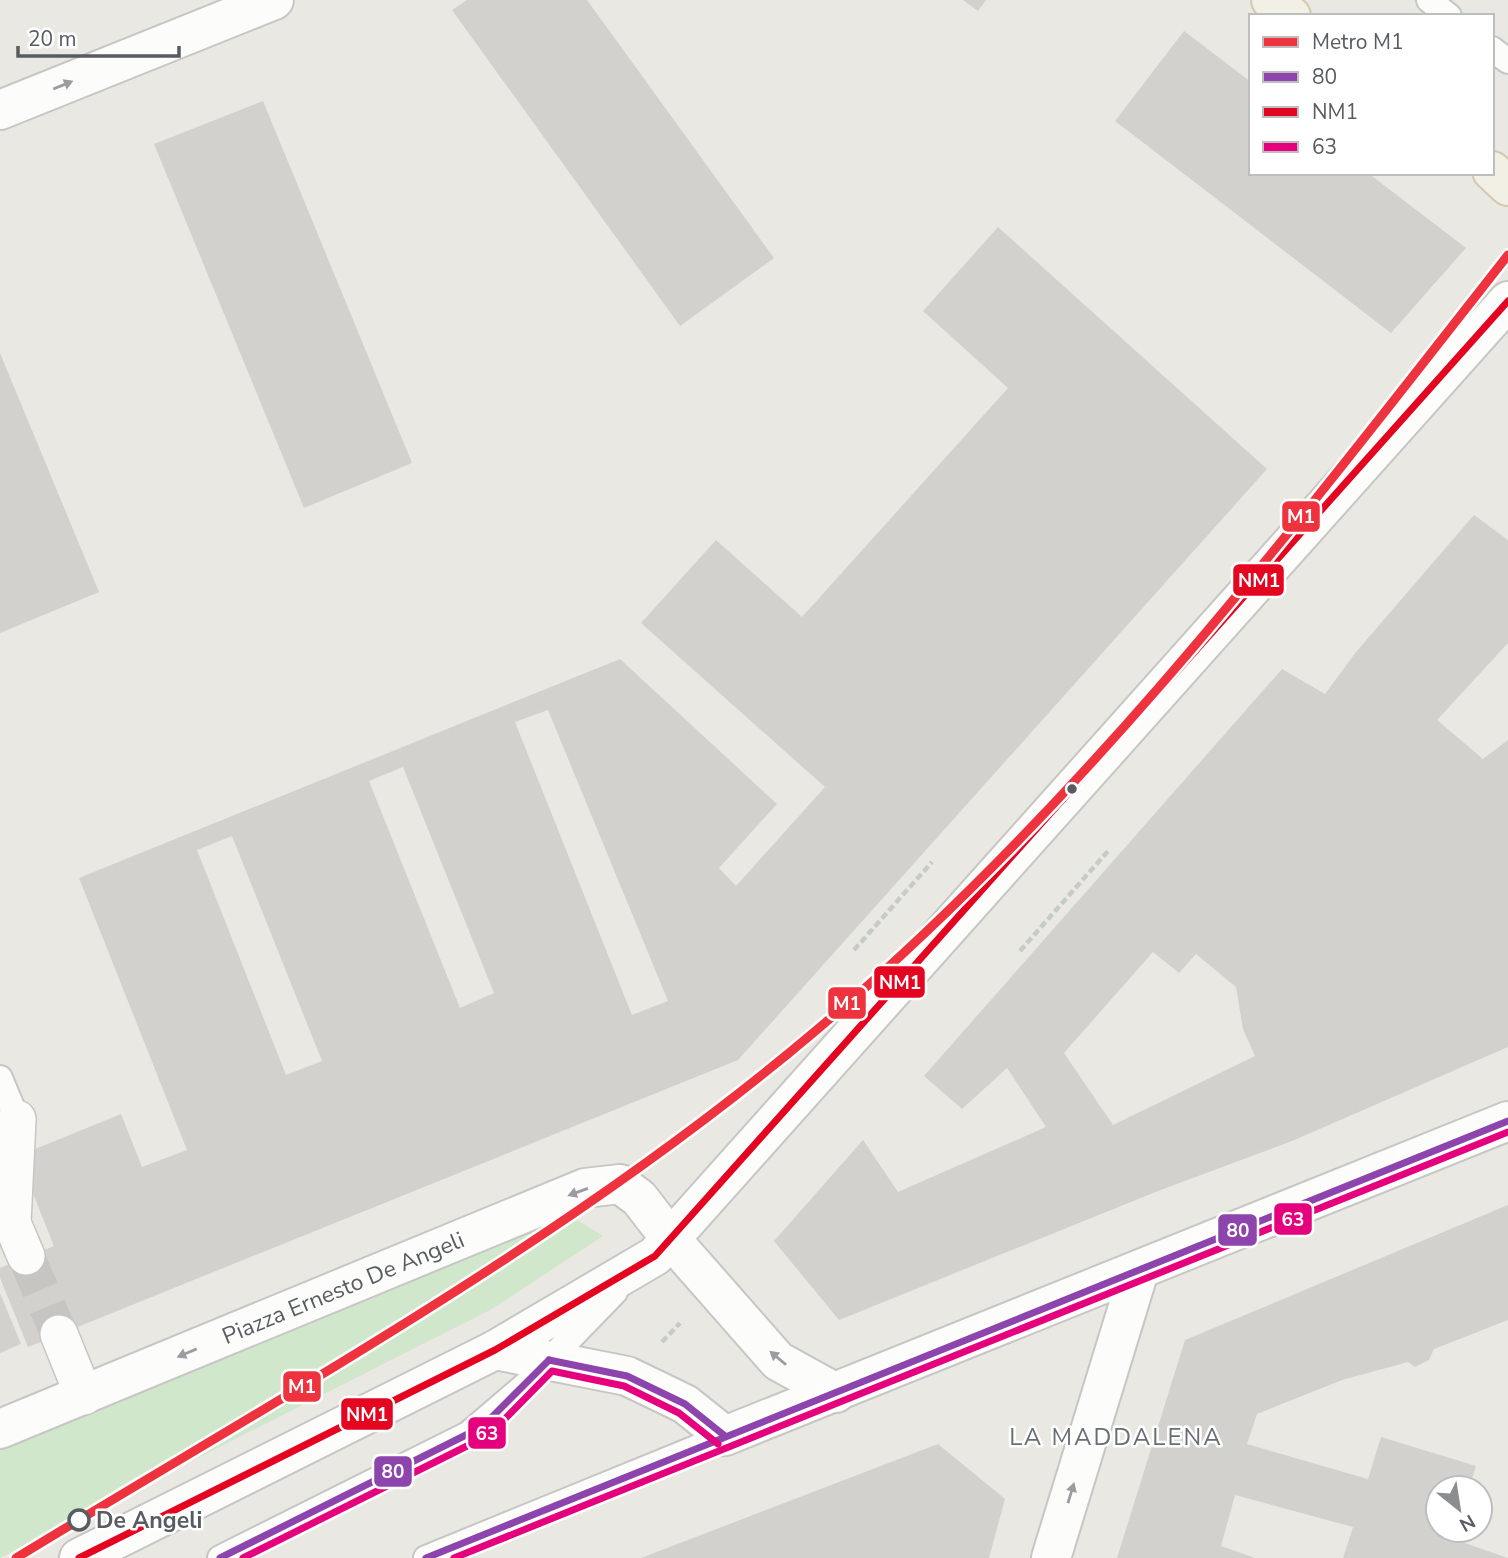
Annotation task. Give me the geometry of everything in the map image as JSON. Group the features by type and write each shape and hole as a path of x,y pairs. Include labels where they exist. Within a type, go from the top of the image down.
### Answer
{"main road":[{"path":"1271,0 1288,14"},
{"path":"1494,173 1508,186"}],"street":[{"path":"0,110 274,0"},
{"path":"79,1558 495,1350 636,1270 655,1256 1508,301"},
{"path":"17,1119 12,1223 26,1256"},
{"path":"495,1350 627,1376 685,1404 725,1436 1508,1121"},
{"name":"Piazza Ernesto De Angeli","path":"0,1429 585,1188 620,1184 639,1198 670,1238 778,1361 836,1393"},
{"path":"1051,1558 1139,1271"},
{"path":"59,1334 83,1396"}],"lane":[{"path":"1429,0 1446,14"},
{"path":"1494,50 1508,61"},
{"path":"0,1078 17,1119"},
{"path":"220,1558 468,1434 493,1416 636,1270"},
{"path":"426,1558 725,1436"}],"path":[{"path":"1020,951 1108,851"},
{"path":"854,950 932,862"},
{"path":"653,1350 686,1318"}],"green space":[{"path":"568,1214 603,1236 492,1309 0,1558 0,1445"}],"building":[{"path":"467,0 587,0 774,258 680,326 452,10"},
{"path":"963,0 986,0 978,11"},
{"path":"1184,31 1249,80 1249,175 1371,175 1466,248 1391,333 1115,121"},
{"path":"263,101 412,463 304,508 154,144"},
{"path":"998,227 1267,469 738,1060 28,1347 0,1278 0,1268 54,1246 18,1156 121,1114 142,1167 187,1150 79,878 620,659 777,804 719,868 736,886 825,787 641,623 716,540 802,617 1008,388 923,311","holes":["548,710 668,1001 632,1015 515,722","403,767 494,993 460,1008 369,781","232,836 322,1061 286,1075 197,850"]},
{"path":"0,353 99,592 0,633"},
{"path":"1474,515 1508,540 1508,643 1437,720 1483,759 1508,740 1508,1047 1292,1141 1158,1191 839,1320 774,1241 863,1140 898,1192 1046,1127 1007,1068 962,1109 924,1076 1282,669 1325,694 1356,652","holes":["1153,952 1179,973 1196,954 1236,987 1243,1029 1255,1056 1113,1125 1064,1053"]},
{"path":"1508,1205 1508,1320 1434,1349 1429,1360 1415,1367 1408,1362 1342,1380 1257,1414 1247,1444 1368,1479 1381,1437 1476,1466 1473,1474 1424,1474 1424,1544 1467,1544 1508,1558 1343,1558 1353,1527 1235,1495 1221,1546 1255,1558 1117,1558 1185,1340"},
{"path":"0,1293 21,1344 0,1353"},
{"path":"938,1444 1005,1499 989,1558 641,1558"}],"tunnel":[{"path":"26,1256 59,1334"}],"metro line":[{"name":"M1","path":"16,1558 323,1374 525,1246 624,1179 720,1108 813,1033 911,946 1004,855 1094,760 1264,562 1508,255"}],"transit line":[{"name":"NM1","path":"79,1558 495,1350 655,1256 1508,301"},
{"name":"80","path":"426,1558 1508,1121"},
{"name":"63","path":"454,1558 1508,1132"},
{"name":"80","path":"549,1360 627,1376 685,1404 725,1436"},
{"name":"80","path":"220,1558 468,1434 493,1416 549,1360"},
{"name":"63","path":"243,1558 473,1443 500,1424 552,1371 624,1386 679,1413 718,1444"}],"place":[{"name":"De Angeli","path":"79,1520"}],"district":[{"name":"LA MADDALENA","path":"1116,1437"}]}
